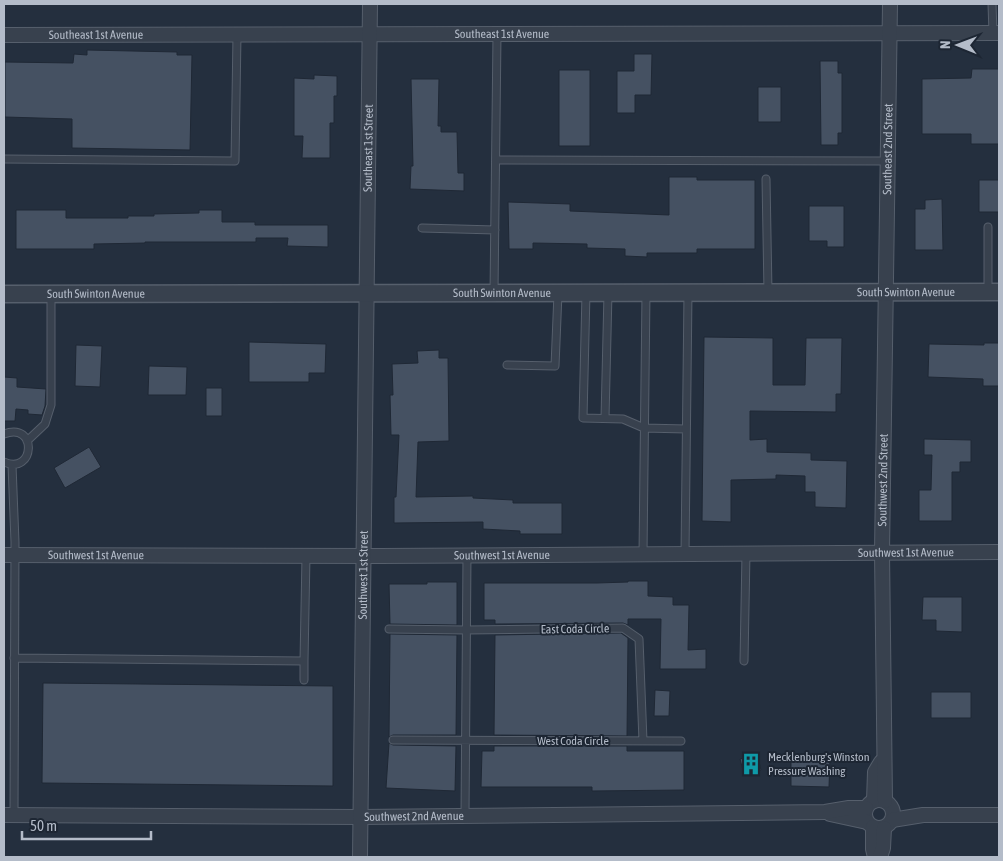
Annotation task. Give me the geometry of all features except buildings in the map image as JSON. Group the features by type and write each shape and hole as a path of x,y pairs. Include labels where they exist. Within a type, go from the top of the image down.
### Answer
{"street":[{"name":"Southeast 1st Street","path":"366,293 370,4"},
{"name":"Southeast 2nd Street","path":"886,292 890,4"},
{"name":"Southeast 1st Avenue","path":"4,35 996,33"},
{"name":"Southwest 2nd Street","path":"880,857 883,848 875,772 884,758 882,552 886,292"},
{"name":"South Swinton Avenue","path":"4,294 993,292"},
{"name":"Southwest 1st Street","path":"360,857 366,293"},
{"name":"Southwest 1st Avenue","path":"9,556 467,556 999,552"},
{"name":"Southwest 2nd Avenue","path":"9,815 360,817 825,812 853,820 879,814 999,815"},
{"name":"Southwest 2nd Street","path":"875,857 873,849 879,814"}],"lane":[{"path":"992,4 996,33"},
{"path":"4,159 235,161 238,35"},
{"path":"494,293 497,35"},
{"path":"496,160 888,161"},
{"path":"766,179 768,292"},
{"path":"988,227 993,292"},
{"path":"422,228 495,230"},
{"path":"507,365 555,366 558,293"},
{"path":"586,293 583,418 623,419 644,428 686,429"},
{"path":"605,418 608,293"},
{"path":"642,554 646,293"},
{"path":"685,554 688,293"},
{"path":"27,441 45,424 51,405 51,294"},
{"path":"4,434 14,431 20,433 29,446 26,457 18,464 4,462"},
{"path":"9,815 14,658 9,556 12,464"},
{"path":"744,661 746,553"},
{"path":"304,680 306,556"},
{"path":"465,816 467,556"},
{"name":"East Coda Circle","path":"466,630 623,628 639,639 643,741"},
{"path":"389,629 466,630"},
{"path":"14,658 304,661"},
{"name":"West Coda Circle","path":"393,740 681,741"}],"place":[{"name":"Mecklenburg's Winston Pressure Washing","path":"751,764"}]}
